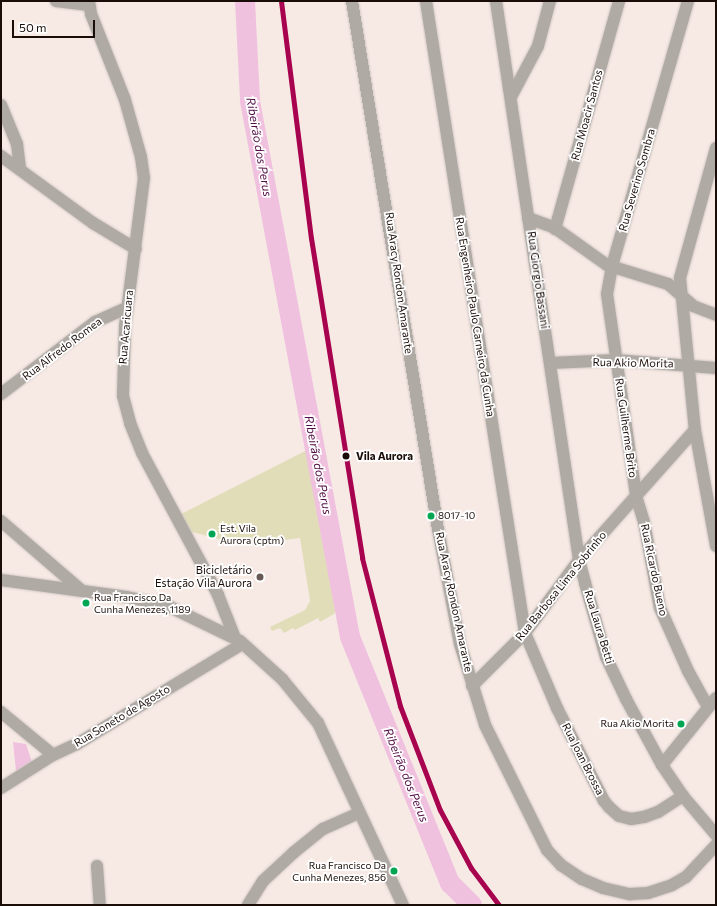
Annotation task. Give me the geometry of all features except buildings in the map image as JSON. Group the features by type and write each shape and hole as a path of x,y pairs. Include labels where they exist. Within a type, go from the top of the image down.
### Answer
{"street":[{"path":"56,1 89,3"},
{"name":"Rua Aracy Rondon Amarante","path":"352,1 438,529 460,644 485,725 547,850 561,865 582,879 603,888 630,894 648,893 672,885 686,877 716,845"},
{"name":"Rua Engenheiro Paulo Carneiro da Cunha","path":"426,1 525,633"},
{"name":"Rua Giorgio Bassani","path":"496,1 512,95 528,218 579,560"},
{"path":"512,95 538,46 550,1"},
{"name":"Rua Moacir Santos","path":"556,229 619,1"},
{"name":"Rua Severino Sombra","path":"616,360 607,294 612,266 688,1"},
{"name":"Rua Acaricuara","path":"89,3 125,100 141,157 144,178 136,249 127,308 123,383 130,423 142,453 218,595 239,641"},
{"path":"1,105 16,144 20,169"},
{"path":"716,148 680,278 680,296 696,430 716,546"},
{"path":"1,156 93,223 136,249"},
{"path":"528,218 556,229 612,266 662,282 693,306 716,315"},
{"name":"Rua Alfredo Romea","path":"1,394 95,322 127,308"},
{"name":"Rua Akio Morita","path":"550,363 616,360 688,364 716,368"},
{"name":"Rua Guilherme Brito","path":"616,360 636,496"},
{"name":"Rua Barbosa Lima Sobrinho","path":"472,686 525,633 579,560 696,430"},
{"name":"Rua Ricardo Bueno","path":"636,496 644,522 660,608 688,671 712,703"},
{"path":"1,522 82,591"},
{"name":"Rua Laura Betti","path":"579,560 606,657 639,725 662,765 683,796"},
{"path":"1,580 82,591 166,605 239,641 282,679 318,723 403,905"},
{"name":"Rua Joan Brossa","path":"525,633 557,708 604,801 609,807 619,816 631,819 658,812 683,796"},
{"name":"Rua Soneto de Agosto","path":"1,788 53,755 77,744 239,641"},
{"path":"662,765 712,703"},
{"path":"1,712 53,755"},
{"path":"683,796 716,835"},
{"path":"248,905 263,881 293,853 323,829 359,813"},
{"path":"97,866 100,905"}],"shaded area":[{"path":"313,447 337,607 334,614 320,622 318,618 295,630 293,628 284,633 280,628 272,631 270,627 305,610 310,601 300,538 239,546 238,544 192,532 181,514"},
{"path":"13,742 26,744 32,762 16,771"}],"waterway":[{"name":"Ribeirão dos Perus","path":"245,1 250,101 350,637 450,883 472,905"}],"transit line":[{"path":"281,1 311,238 362,558 400,706 440,810 471,868 499,905"}],"place":[{"name":"Vila Aurora","path":"346,456"},
{"name":"8017-10","path":"431,516"},
{"name":"Est. Vila Aurora (cptm)","path":"212,534"},
{"name":"Bicicletário Estação Vila Aurora","path":"260,577"},
{"name":"Rua Francisco Da Cunha Menezes, 1189","path":"86,603"},
{"name":"Rua Akio Morita","path":"681,724"},
{"name":"Rua Francisco Da Cunha Menezes, 856","path":"394,871"}]}
